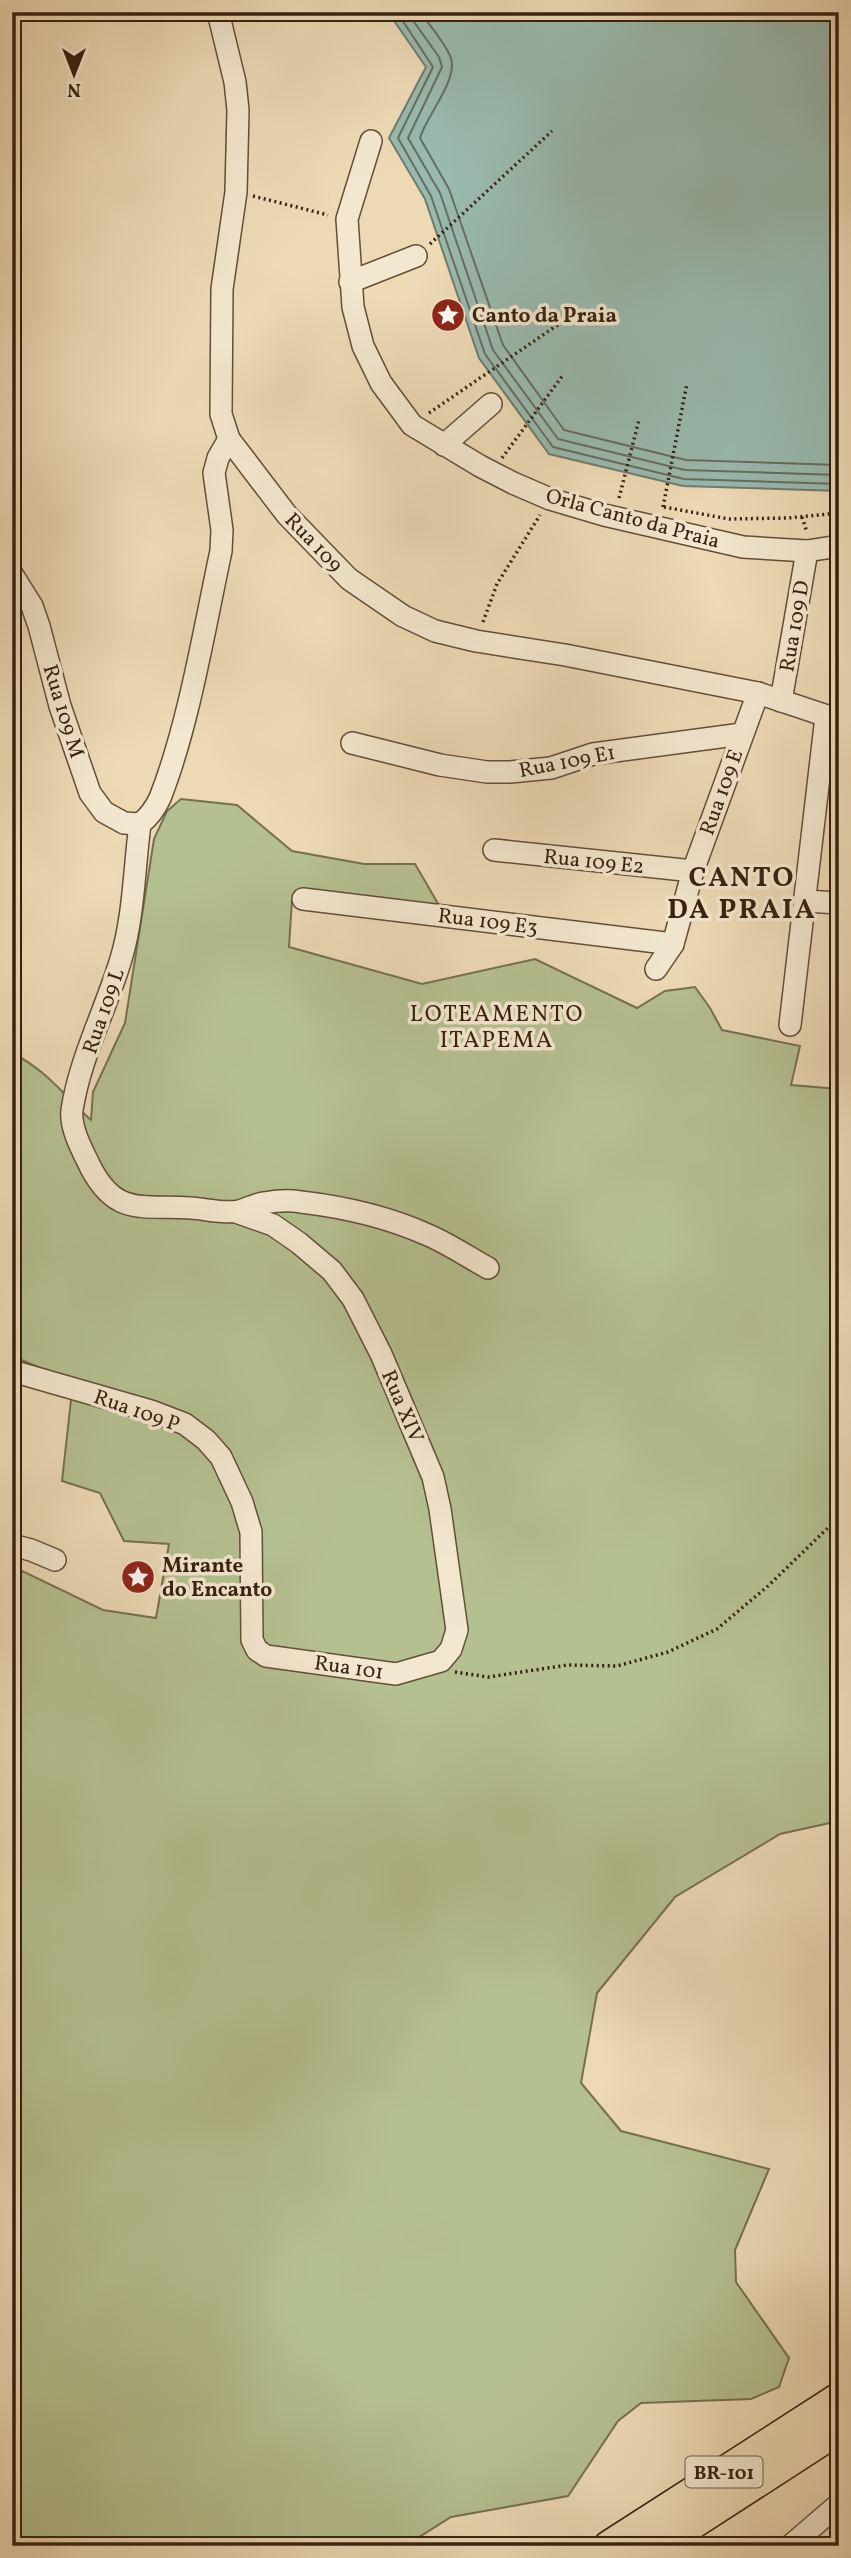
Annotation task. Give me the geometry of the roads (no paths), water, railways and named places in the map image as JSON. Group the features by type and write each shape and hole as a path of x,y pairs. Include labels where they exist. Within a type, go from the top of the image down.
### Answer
{"highway":[{"name":"BR-101","path":"609,2546 839,2398"},
{"name":"BR-101","path":"658,2546 839,2428"}],"street":[{"name":"Rua 109","path":"218,12 237,100 236,192 222,302 221,414 229,439 287,515 349,579 403,617 435,631 758,693 833,718"},
{"name":"Orla Canto da Praia","path":"371,141 346,219 353,306 363,346 381,383 411,425 513,483 550,499 659,529 743,547 807,551 839,546"},
{"path":"350,282 416,256"},
{"path":"444,446 491,404"},
{"path":"140,824 149,817 159,801 182,727 221,551 222,530 214,473 218,458 229,439"},
{"name":"Rua 109 D","path":"781,701 807,551"},
{"name":"Rua 109 M","path":"12,574 32,606 60,706 90,793 104,812 124,823 140,824"},
{"name":"Rua 109 E","path":"656,970 673,944 693,871 758,693"},
{"path":"790,1025 805,901 833,718"},
{"name":"Rua 109 E1","path":"352,743 440,765 486,772 510,772 551,768 593,754 742,734"},
{"name":"Rua 109 L","path":"140,824 132,916 121,960 82,1070 71,1113 79,1143 93,1175 107,1193 136,1208 236,1212 264,1203 286,1202 342,1208 406,1226 488,1268"},
{"name":"Rua 109 E2","path":"494,850 693,871"},
{"name":"Rua 109 E3","path":"303,899 673,944"},
{"path":"805,901 839,903"},
{"name":"Rua XIV","path":"236,1212 273,1225 332,1271 353,1299 381,1354 433,1477 440,1509 457,1630 451,1649 441,1661"},
{"name":"Rua 109 P","path":"12,1371 151,1411 185,1424 206,1440 225,1466 242,1502 251,1532 253,1640 257,1650"},
{"path":"12,1545 55,1560"},
{"name":"Rua 101","path":"257,1650 265,1656 397,1674 441,1661"},
{"path":"790,2546 839,2504"}],"water":[{"path":"388,12 839,12 839,491 683,486 549,454 479,358 425,199 389,138 426,67"}],"place":[{"name":"Canto da Praia","path":"448,315"},
{"name":"Mirante do Encanto","path":"138,1577"}],"district":[{"name":"CANTO DA PRAIA","path":"742,892"},
{"name":"LOTEAMENTO ITAPEMA","path":"497,1026"}]}
